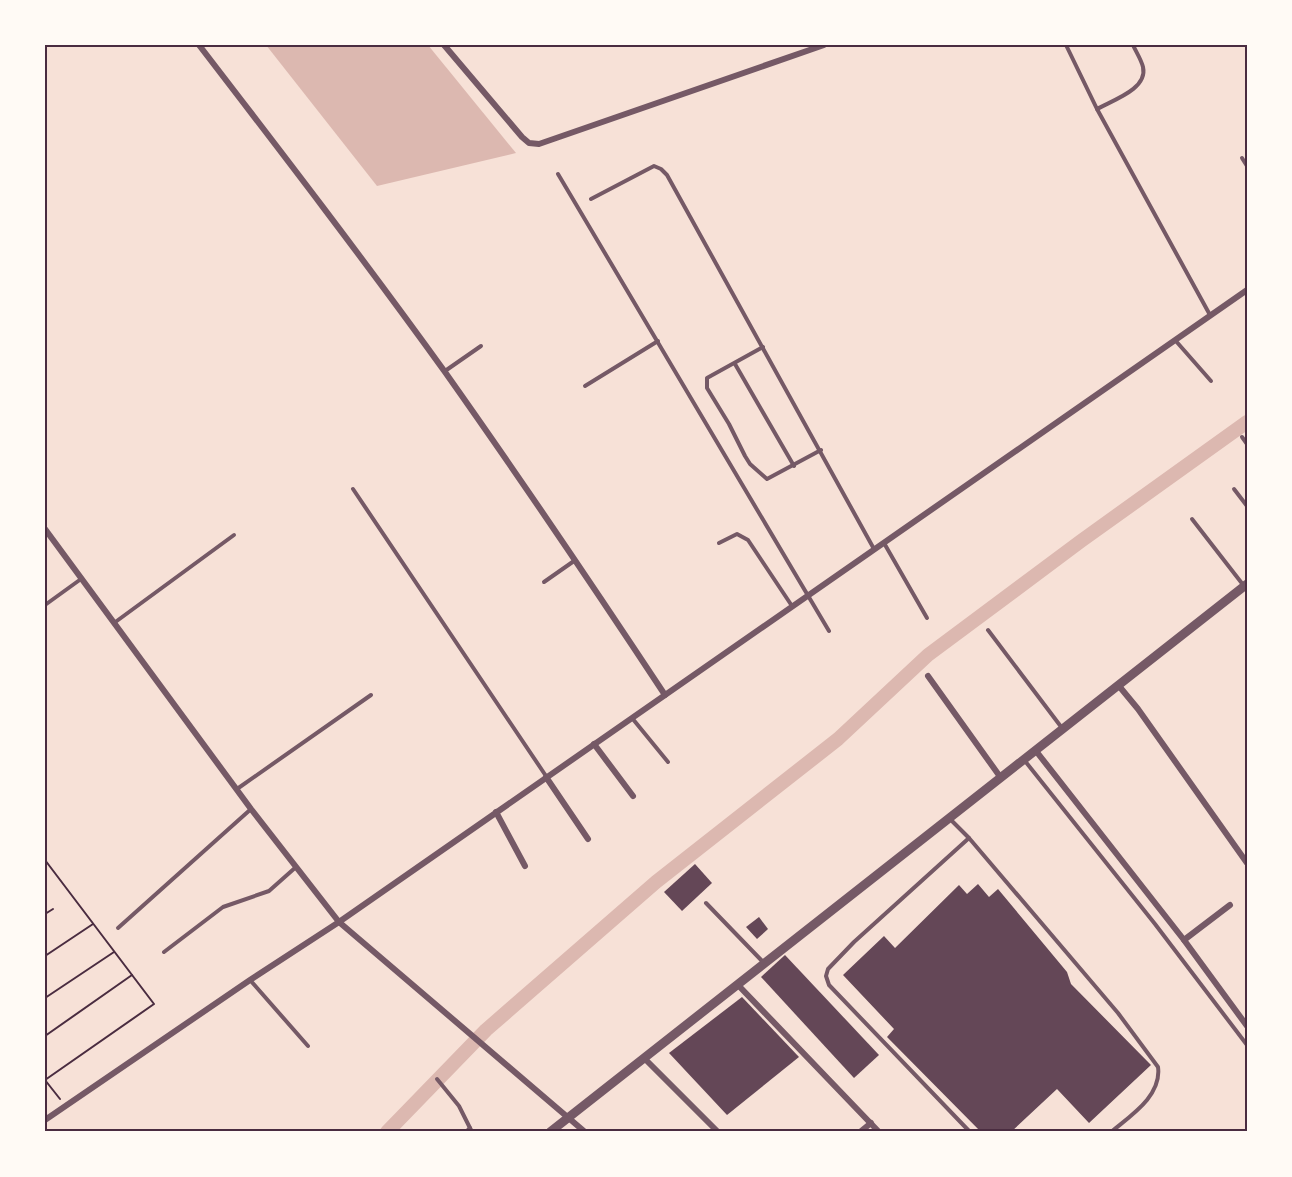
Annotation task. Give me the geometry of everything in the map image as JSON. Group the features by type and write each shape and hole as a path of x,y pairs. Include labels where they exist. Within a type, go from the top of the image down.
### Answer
{"street":[{"path":"199,45 285,156 444,371 665,695"},
{"path":"444,45 522,137 530,143 539,144 824,45"},
{"path":"45,1120 339,922 1247,290"},
{"path":"45,529 251,809 339,922 585,1132"},
{"path":"550,1132 1246,585"},
{"path":"928,676 1001,778"},
{"path":"1119,686 1138,709 1247,862"},
{"path":"594,744 633,796"},
{"path":"1036,751 1184,940 1247,1026"},
{"path":"546,777 588,839"},
{"path":"496,812 525,866"},
{"path":"1184,940 1230,904"},
{"path":"738,985 879,1132"},
{"path":"644,1058 718,1132"},
{"path":"860,1132 871,1123"}],"lane":[{"path":"1066,45 1097,109 1210,315"},
{"path":"1097,109 1135,88 1142,81 1143,65 1133,45"},
{"path":"1242,158 1247,166"},
{"path":"591,199 654,166 667,175 874,549"},
{"path":"558,174 829,631"},
{"path":"1175,340 1211,381"},
{"path":"585,386 658,341"},
{"path":"444,371 481,346"},
{"path":"764,347 707,378 707,388 750,464 767,479 821,450"},
{"path":"735,364 794,466"},
{"path":"1242,437 1247,444"},
{"path":"353,489 546,777"},
{"path":"1234,489 1247,506"},
{"path":"1192,519 1246,585"},
{"path":"719,543 737,534 748,540 792,606"},
{"path":"114,622 234,535"},
{"path":"884,542 927,618"},
{"path":"544,582 575,560"},
{"path":"45,605 82,579"},
{"path":"988,630 1063,729"},
{"path":"237,789 371,694"},
{"path":"632,718 668,762"},
{"path":"1024,760 1155,924 1247,1045"},
{"path":"118,928 251,809"},
{"path":"950,819 969,838 1118,1013 1158,1067 1155,1088 1150,1096 1111,1132"},
{"path":"969,838 854,942 828,969 826,975 829,985 970,1132"},
{"path":"164,952 223,907 269,891 296,867"},
{"path":"706,903 765,964"},
{"path":"250,980 308,1046"},
{"path":"437,1079 459,1106 471,1130 465,1132"}],"path":[{"path":"45,860 154,1004 45,1080 66,1106"},
{"path":"45,914 53,909"},
{"path":"45,956 93,924"},
{"path":"45,998 114,952"},
{"path":"45,1036 132,975"}],"shaded area":[{"path":"266,45 428,45 516,153 377,186"}],"building":[{"path":"695,864 712,883 682,911 664,892"},
{"path":"978,884 989,897 998,889 1067,972 1071,984 1151,1065 1089,1123 1057,1089 1011,1132 981,1132 887,1037 894,1029 843,975 884,936 895,948 959,885 967,894"},
{"path":"759,917 768,929 757,939 746,927"},
{"path":"785,955 879,1055 854,1078 761,977"},
{"path":"742,997 799,1057 727,1115 669,1053"}],"waterway":[{"path":"387,1132 486,1030 656,882 838,739 928,655 1081,541 1247,422"}]}
